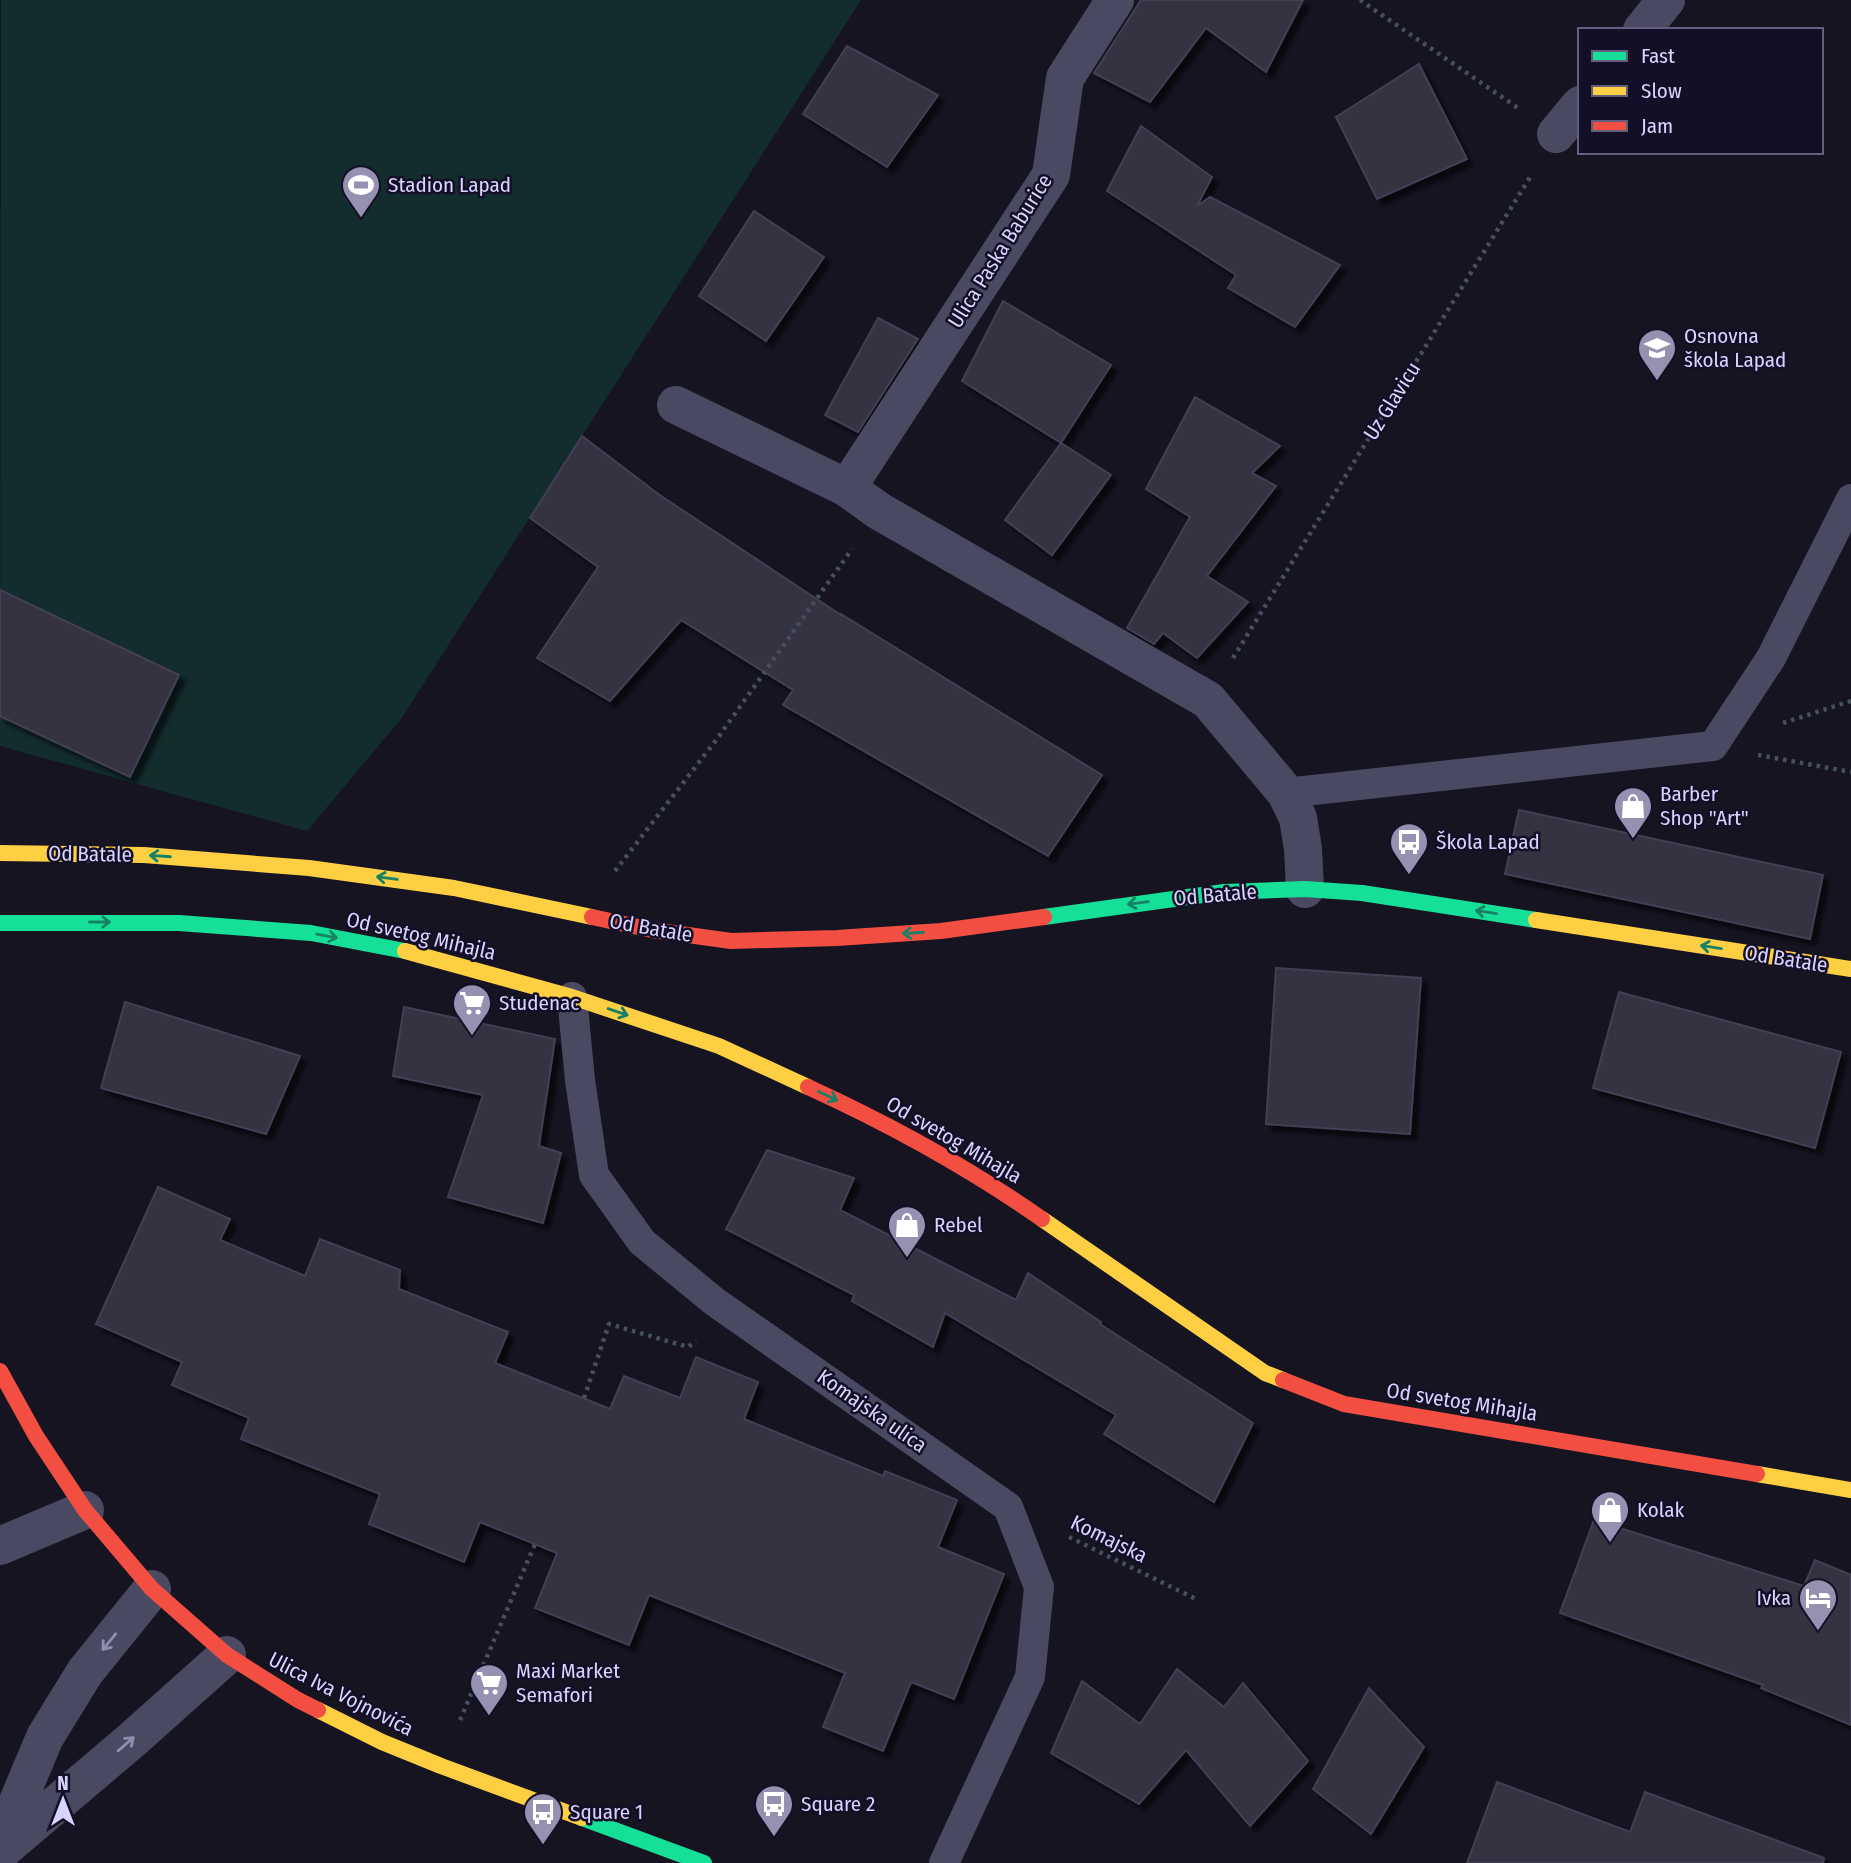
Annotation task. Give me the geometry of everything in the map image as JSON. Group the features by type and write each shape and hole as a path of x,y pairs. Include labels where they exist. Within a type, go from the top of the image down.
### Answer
{"main road":[{"name":"Od Batale","path":"3,852 144,855 309,868 454,888 652,930 732,941 941,931 1224,892 1305,889 1362,893 1851,969"},
{"name":"Od svetog Mihajla","path":"5,929 32,922 179,923 311,933 421,954 572,996 719,1046 873,1117 1011,1197 1265,1373 1345,1404 1851,1490"},
{"name":"Ulica Iva Vojnovića","path":"0,1371 36,1436 85,1510 152,1589 227,1655 298,1700 382,1742 704,1863"}],"street":[{"name":"Ulica Paska Baburice","path":"847,488 1051,175 1065,78 1115,0"},
{"path":"1644,28 1666,0"},
{"path":"676,405 847,488 878,511 1208,700 1286,793 1298,818 1305,889"},
{"path":"0,1546 85,1510"},
{"path":"0,1844 45,1737 85,1672 152,1589"},
{"path":"0,1852 227,1655"}],"lane":[{"path":"1286,793 1713,746 1771,658 1851,499"},
{"name":"Komajska ulica","path":"572,996 580,1080 594,1175 642,1242 715,1302 1008,1507"},
{"path":"944,1863 1030,1677 1039,1587 1008,1507"}],"path":[{"path":"1360,0 1568,120"},
{"name":"Uz Glavicu","path":"1208,700 1568,120"},
{"path":"580,915 717,739 878,511"},
{"path":"1713,746 1851,772"},
{"path":"584,1398 609,1325 688,1347 735,1315"},
{"name":"Komajska","path":"1008,1507 1196,1599"},
{"path":"441,1766 535,1544"}],"green space":[{"name":"Stadion Lapad","path":"1,0 861,0 401,719 307,831 0,746"}],"building":[{"path":"1141,0 1303,0 1266,72 1206,28 1150,102 1094,73"},
{"path":"847,46 938,95 887,167 803,114"},
{"path":"1419,64 1467,159 1377,199 1336,117"},
{"path":"1141,126 1212,177 1197,206 1210,197 1340,265 1295,327 1228,288 1236,275 1107,191"},
{"path":"754,211 824,257 766,341 699,296"},
{"path":"1003,301 1111,365 1061,443 962,381"},
{"path":"878,318 918,339 858,432 825,415"},
{"path":"1195,397 1280,446 1252,473 1276,486 1207,576 1248,602 1197,658 1163,633 1154,644 1127,628 1190,517 1146,489"},
{"path":"582,436 661,496 841,615 1102,775 1048,856 783,705 793,690 681,620 610,701 537,658 598,567 530,518"},
{"path":"1061,443 1111,475 1052,555 1005,520"},
{"path":"0,590 179,675 130,777 0,716"},
{"path":"1519,810 1823,875 1810,939 1505,874"},
{"path":"1276,968 1421,978 1410,1134 1266,1124"},
{"path":"1619,992 1841,1052 1815,1148 1593,1088"},
{"path":"125,1002 300,1056 266,1134 101,1088"},
{"path":"404,1007 555,1039 539,1146 561,1153 543,1223 448,1197 483,1095 393,1076"},
{"path":"767,1150 854,1178 840,1210 1016,1300 1028,1273 1101,1322 1100,1324 1253,1423 1214,1502 1104,1434 1116,1415 945,1313 933,1347 852,1301 854,1295 726,1229"},
{"path":"158,1187 230,1219 220,1240 305,1276 320,1239 400,1270 399,1289 508,1332 495,1363 610,1409 624,1376 680,1398 696,1357 758,1382 744,1419 883,1476 885,1471 957,1500 938,1547 1004,1574 954,1699 911,1682 883,1751 823,1727 845,1673 649,1595 629,1645 535,1608 557,1553 480,1522 464,1562 369,1524 380,1494 241,1439 249,1418 172,1385 182,1362 96,1324"},
{"path":"1594,1520 1804,1586 1815,1560 1851,1575 1851,1725 1761,1688 1763,1685 1560,1613"},
{"path":"1177,1669 1224,1707 1243,1683 1308,1761 1250,1826 1186,1750 1139,1804 1051,1753 1082,1681 1140,1724"},
{"path":"1369,1688 1424,1747 1371,1834 1313,1789"},
{"path":"1497,1782 1630,1832 1645,1792 1824,1858 1823,1863 1467,1863"}],"traffic: fast":[{"path":"1044,917 1224,892 1305,889 1362,893 1536,920"},
{"path":"0,923 179,923 311,933 405,951"},
{"path":"582,1818 704,1863"}],"traffic: slow":[{"path":"0,853 144,855 309,868 454,888 592,917"},
{"path":"1536,920 1851,969"},
{"path":"405,951 572,997 719,1046 808,1087"},
{"path":"1042,1219 1265,1373 1283,1380"},
{"path":"1757,1474 1851,1490"},
{"path":"318,1710 382,1742 582,1818"}],"traffic: jam":[{"path":"592,917 652,930 731,941 941,931 1044,917"},
{"path":"808,1087 928,1148 1042,1219"},
{"path":"0,1371 36,1436 85,1510 152,1589 227,1655 318,1710"},
{"path":"1283,1380 1344,1404 1757,1474"}],"place":[{"name":"Stadion Lapad","path":"361,219"},
{"name":"Osnovna škola Lapad","path":"1657,382"},
{"name":"Barber Shop \"Art\"","path":"1633,840"},
{"name":"Škola Lapad","path":"1409,876"},
{"name":"Studenac","path":"472,1037"},
{"name":"Rebel","path":"907,1259"},
{"name":"Kolak","path":"1610,1544"},
{"name":"Ivka","path":"1818,1632"},
{"name":"Maxi Market Semafori","path":"489,1717"},
{"name":"Square 2","path":"774,1838"},
{"name":"Square 1","path":"543,1846"}]}
